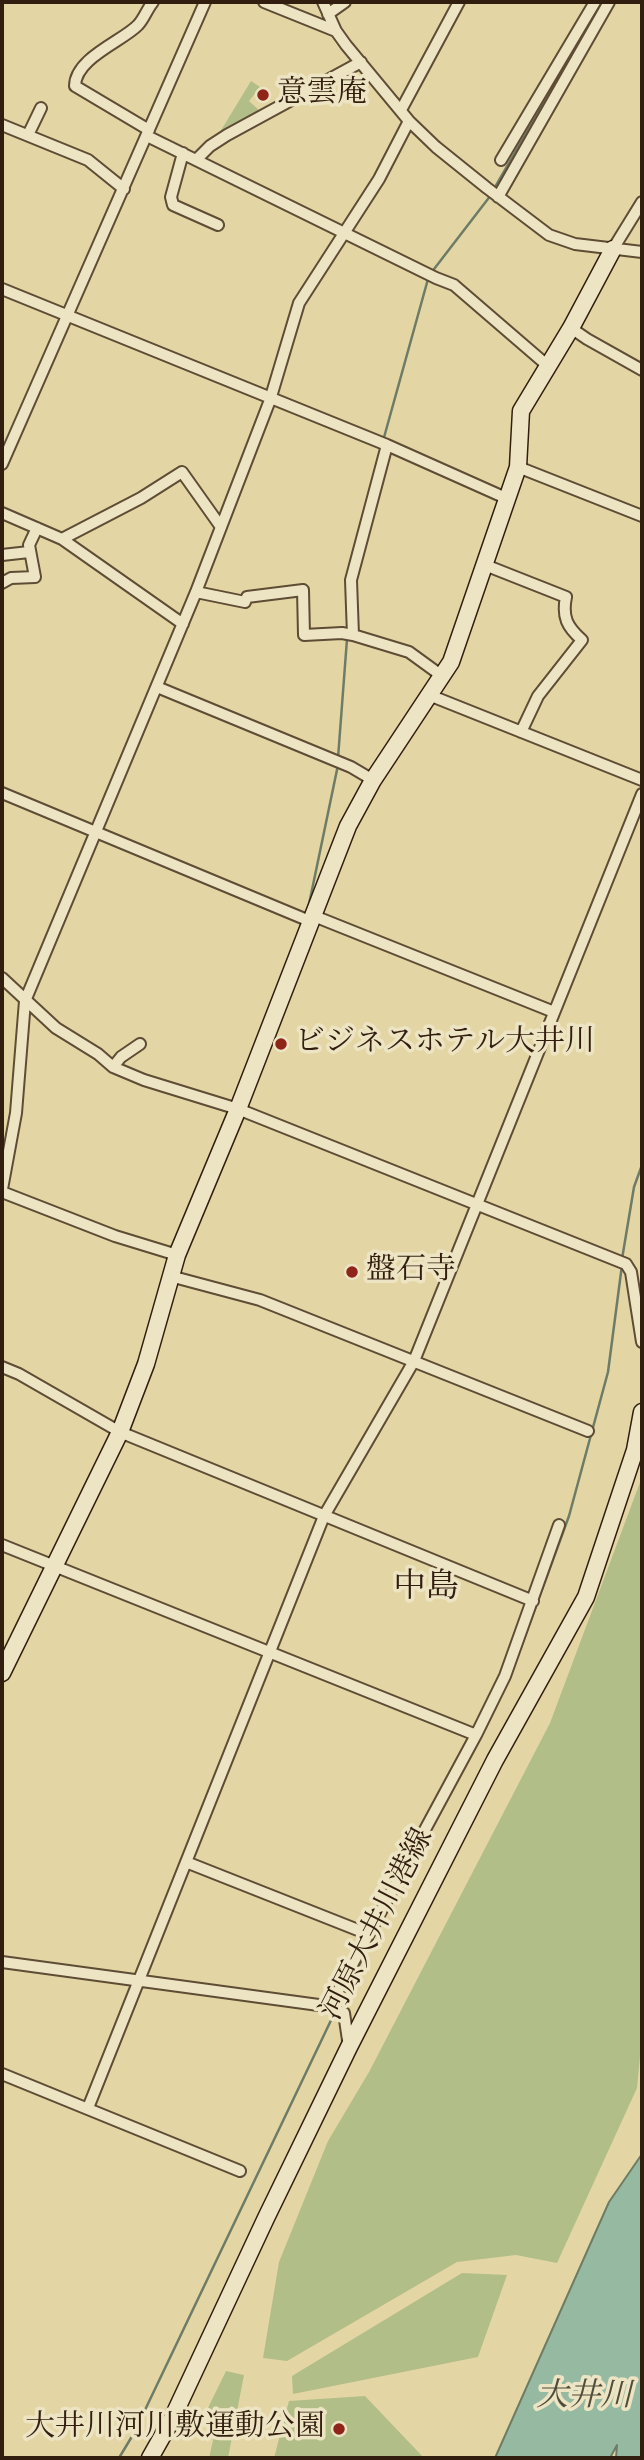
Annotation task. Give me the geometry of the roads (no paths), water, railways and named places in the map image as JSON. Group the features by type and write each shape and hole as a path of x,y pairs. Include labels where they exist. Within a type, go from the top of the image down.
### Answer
{"street":[{"path":"153,2 139,25 93,55 75,80 75,86 196,160 454,285 548,366"},
{"path":"2,464 205,2"},
{"path":"264,2 336,31"},
{"path":"323,2 336,31 409,121 436,147 497,196 549,235 575,244 642,252"},
{"path":"328,14 345,2"},
{"path":"401,110 459,2"},
{"path":"501,160 594,2"},
{"path":"497,196 609,2"},
{"path":"196,160 210,146 227,135 361,62"},
{"path":"28,135 41,108"},
{"path":"177,1255 115,1236 2,1191 16,1113 26,1001 196,592 270,400 299,303 379,179 409,121"},
{"path":"2,125 88,160 124,189"},
{"path":"183,153 171,197 173,205 218,225"},
{"path":"2,1673 120,1432 146,1364 177,1255 348,826 373,780 451,662 518,467 521,411 642,202"},
{"path":"2,289 383,444 508,499"},
{"path":"571,328 642,370"},
{"path":"349,634 351,580 383,444"},
{"path":"518,467 642,516"},
{"path":"62,539 141,498 182,472 221,527"},
{"path":"2,513 62,539 183,624"},
{"path":"2,583 11,578 35,577 29,545 37,528"},
{"path":"2,555 29,552"},
{"path":"485,565 566,597 563,612 568,628 582,640 538,696 521,732"},
{"path":"196,592 246,602 247,597 303,590 304,635 349,634 409,652 442,676"},
{"path":"157,687 344,765 373,780"},
{"path":"429,695 642,780"},
{"path":"2,793 309,919 554,1013"},
{"path":"88,2108 324,1516 414,1361 642,794"},
{"path":"2,978 56,1028 98,1054 113,1067 144,1080 234,1108 622,1262 631,1272 642,1342"},
{"path":"113,1067 121,1057 140,1044"},
{"path":"170,1276 260,1300 588,1431"},
{"path":"2,1367 120,1432 533,1601"},
{"name":"河原大井川港線","path":"150,2458 173,2419 349,2047 495,1760 586,1597 635,1450 642,1412"},
{"path":"328,2007 505,1676 559,1525"},
{"path":"2,1545 475,1735"},
{"path":"186,1862 368,1934"},
{"path":"2,1962 328,2007 344,2013 349,2047"},
{"path":"2,2074 240,2171"}],"water":[{"name":"大井川","path":"642,2154 642,2458 616,2458 617,2445 610,2458 495,2458 609,2202"}],"waterway":[{"path":"494,189 602,2"},
{"path":"431,273 491,195"},
{"path":"383,441 428,279"},
{"path":"338,758 347,639"},
{"path":"308,909 338,765"},
{"path":"622,1259 634,1187 642,1165"},
{"path":"521,1647 569,1516 608,1372 622,1265"},
{"path":"337,2008 387,1911"},
{"path":"119,2458 134,2433 334,2014"}],"place":[{"name":"意雲庵","path":"263,95"},
{"name":"ビジネスホテル大井川","path":"281,1044"},
{"name":"盤石寺","path":"352,1272"},
{"name":"大井川河川敷運動公園","path":"339,2429"}],"district":[{"name":"中島","path":"426,1589"}]}
